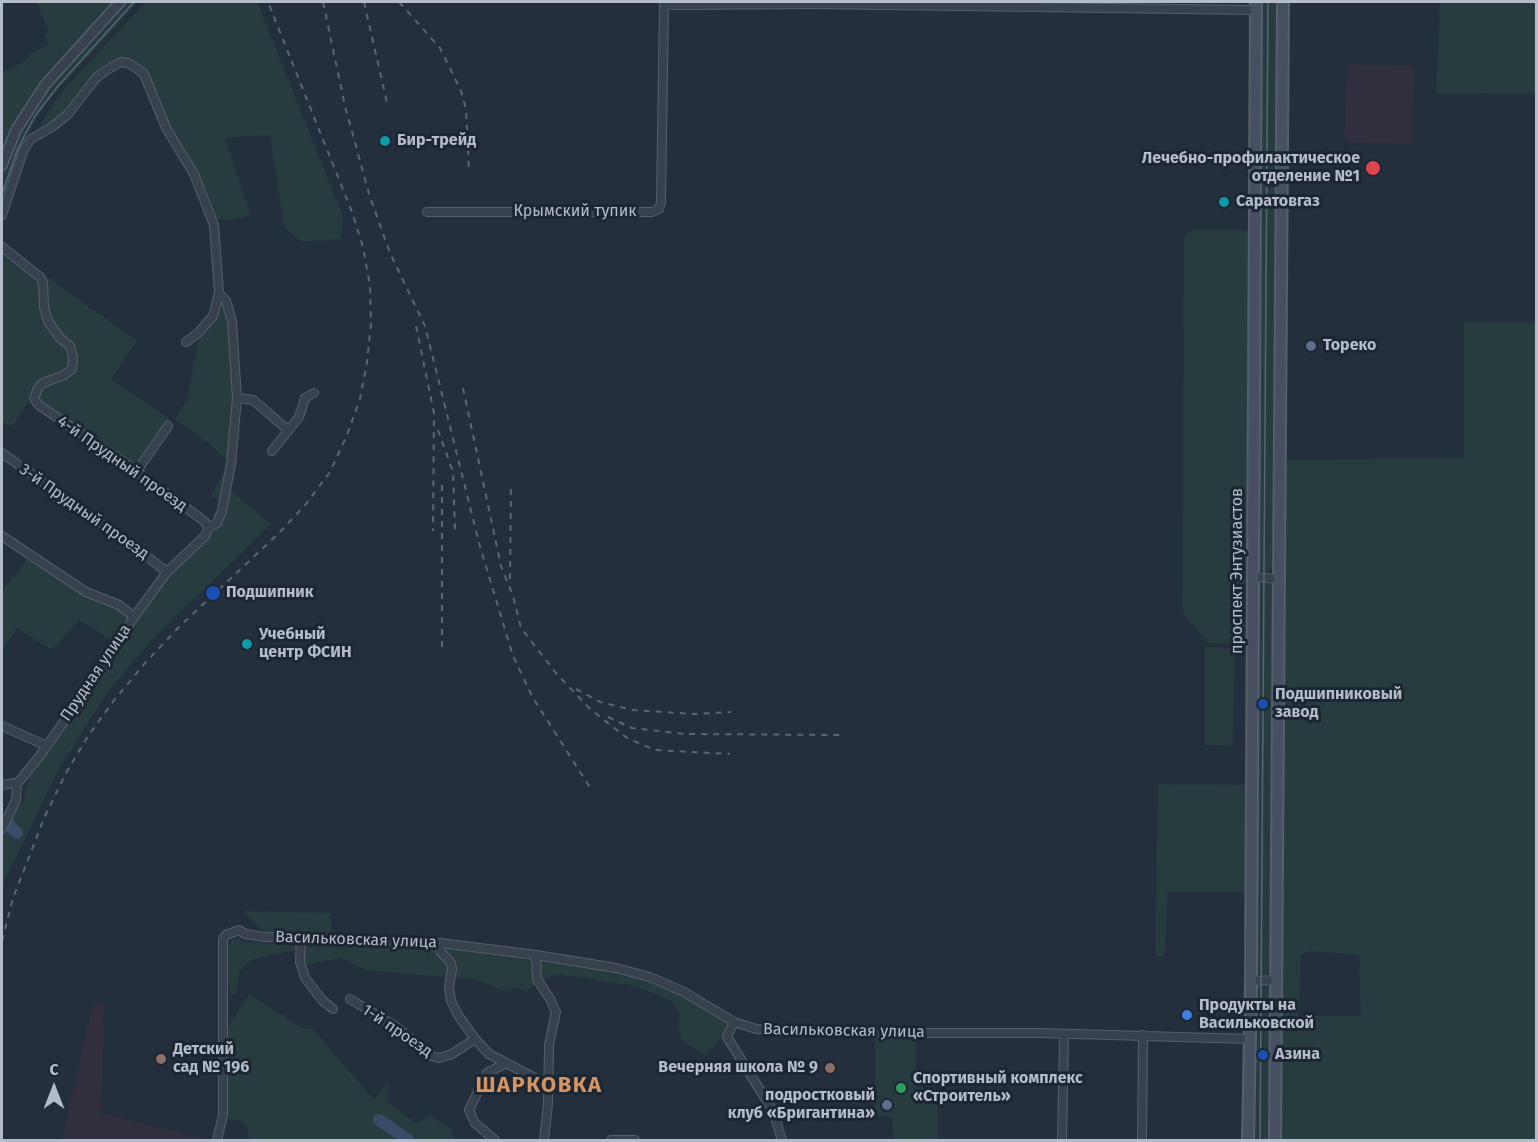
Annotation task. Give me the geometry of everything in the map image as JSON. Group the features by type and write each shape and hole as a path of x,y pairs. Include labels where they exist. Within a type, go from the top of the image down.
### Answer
{"main road":[{"path":"1275,1140 1283,2"},
{"name":"проспект Энтузиастов","path":"1248,1140 1251,981 1256,6"}],"street":[{"path":"2,165 16,130 40,92 73,52 120,2"},
{"path":"664,3 676,6 813,4 1256,6"},
{"name":"Крымский тупик","path":"427,212 652,212 659,209 661,202 664,3"},
{"path":"2,215 24,149 31,139 52,127 68,114 105,71 121,62 128,63 144,74 166,128 201,188 214,225 219,293 213,316 197,334 186,342"},
{"name":"4-й Прудный проезд","path":"2,247 40,277 43,283 44,307 48,321 60,338 70,346 74,363 72,369 64,375 43,383 38,388 34,399 48,413 137,471 153,486 204,521 209,528"},
{"name":"Прудная улица","path":"2,829 16,800 17,784 47,746 134,617 167,572 205,536 209,528 217,523 227,488 237,398 232,321 226,302 219,293"},
{"path":"272,451 299,417 305,398 314,393"},
{"path":"237,398 253,400 288,430"},
{"path":"137,471 168,426"},
{"name":"3-й Прудный проезд","path":"2,453 167,572"},
{"path":"2,536 86,592 118,605 134,617"},
{"path":"1253,577 1278,579"},
{"path":"2,726 47,746"},
{"path":"2,785 17,784"},
{"name":"Васильковская улица","path":"217,1140 222,1114 223,939 226,935 239,930 245,934 265,937 440,943 616,968 650,977 684,992 734,1022 756,1029 874,1033 1250,1038"},
{"path":"301,938 300,962 305,978 322,1001 333,1009"},
{"path":"440,943 440,951 451,963 449,987 452,1001 458,1015 475,1039 489,1054 535,1078 548,1081"},
{"path":"536,955 537,979 556,1012 549,1045 544,1140"},
{"path":"1251,981 1277,980"},
{"name":"1-й проезд","path":"350,999 395,1026 432,1056 439,1058 452,1054 475,1039"},
{"path":"734,1022 727,1037 772,1111 782,1140"},
{"path":"1062,1140 1064,1034"},
{"path":"1142,1140 1143,1035"},
{"path":"495,1140 475,1123 469,1110 487,1072 506,1063"},
{"path":"611,1140 635,1140"}],"shaded area":[{"path":"1347,64 1414,66 1413,144 1345,142"},
{"path":"93,1004 104,1004 101,1113 210,1140 62,1140"}],"green space":[{"path":"36,2 115,2 42,82 27,104 2,155 2,72 18,65 29,58 28,55 48,44 45,34 49,32"},
{"path":"125,2 138,2 48,101 31,128 2,201 2,172 30,113 42,95"},
{"path":"146,2 257,2 343,217 341,239 302,242 284,227 270,135 225,138 251,216 228,220 219,219 212,213 197,172 169,125 148,74 130,60 120,58 102,69 65,112 50,125 38,130 66,87"},
{"path":"1261,2 1278,2 1272,568 1269,572 1263,572 1259,568"},
{"path":"1440,2 1536,2 1536,93 1436,94"},
{"path":"1194,229 1240,229 1248,232 1250,242 1248,645 1209,643 1185,616 1182,608 1184,240 1187,233"},
{"path":"2,245 137,341 111,379 170,419 136,466 44,406 38,398 29,401 12,427 2,422"},
{"path":"222,301 229,314 235,395 231,452 222,503 211,495 227,467 227,461 211,445 175,419 187,400 199,336 215,317"},
{"path":"1464,322 1536,323 1536,1140 1281,1140 1285,460 1464,458","holes":["1308,951 1359,955 1361,1016 1299,1016 1301,955"]},
{"path":"229,489 271,524 150,642 107,693 59,769 2,886 2,823 10,806 23,802 30,777 81,699 116,654 139,615 176,567 219,524"},
{"path":"30,556 129,615 130,618 115,642 79,620 52,650 17,628 2,651 2,591"},
{"path":"1269,582 1273,589 1271,970 1266,975 1259,975 1254,970 1259,589 1262,583"},
{"path":"1205,647 1235,648 1233,746 1205,745"},
{"path":"1158,784 1247,785 1245,892 1167,892 1165,956 1155,956"},
{"path":"243,911 331,913 331,934 329,936 265,933"},
{"path":"232,939 297,946 296,950 253,959 239,971 236,994 232,995 229,990 228,945"},
{"path":"376,944 443,948 615,971 649,979 737,1027 730,1037 719,1040 705,1056 682,1040 678,1027 680,1014 671,1000 630,985 557,974 536,984 527,992 515,987 507,992 478,980 366,970 341,958 303,965 305,945"},
{"path":"1260,984 1266,985 1271,990 1269,1140 1253,1140 1254,991"},
{"path":"249,994 302,1028 313,1029 374,1100 388,1082 390,1086 388,1102 416,1124 430,1115 450,1128 455,1140 249,1140 247,1126 240,1121 225,1118 227,1029"},
{"name":"Спортивный комплекс «Строитель»","path":"875,1036 916,1036 916,1087 938,1089 938,1140 894,1140 892,1117 875,1116"}],"waterway":[{"path":"2,822 7,822 17,833"},
{"path":"379,1120 408,1140"}],"tram line":[{"path":"2,194 18,148 35,116 58,86 134,2"},
{"path":"1260,1140 1268,2"}],"railway":[{"path":"2,941 13,898 45,816 66,773 88,736 146,662 306,504 330,472 360,399 371,324 370,286 363,247 352,212 268,2"},
{"path":"323,2 345,106 369,194 390,253 425,326 479,543 513,656 533,698 591,789"},
{"path":"364,2 388,107"},
{"path":"399,2 440,48 461,91 466,109 469,171"},
{"path":"416,326 434,413 433,531"},
{"path":"463,388 501,566 513,596 521,628 555,672 589,708 627,738 655,750 730,754"},
{"path":"438,430 453,472 455,531"},
{"path":"510,579 511,483"},
{"path":"442,485 442,652"},
{"path":"576,689 600,702 633,710 693,714 731,712"},
{"path":"608,717 632,728 685,734 842,735"}],"place":[{"name":"Бир-трейд","path":"385,141"},
{"name":"Лечебно-профилактическое отделение №1","path":"1373,168"},
{"name":"Саратовгаз","path":"1224,202"},
{"name":"Тореко","path":"1311,346"},
{"name":"Подшипник","path":"213,593"},
{"name":"Учебный центр ФСИН","path":"247,644"},
{"name":"Подшипниковый завод","path":"1263,704"},
{"name":"Продукты на Васильковской","path":"1187,1015"},
{"name":"Азина","path":"1263,1055"},
{"name":"Детский сад № 196","path":"161,1059"},
{"name":"Вечерняя школа № 9","path":"830,1068"},
{"name":"Спортивный комплекс «Строитель»","path":"901,1088"},
{"name":"подростковый клуб «Бригантина»","path":"887,1105"}],"district":[{"name":"ШАРКОВКА","path":"539,1086"}]}
